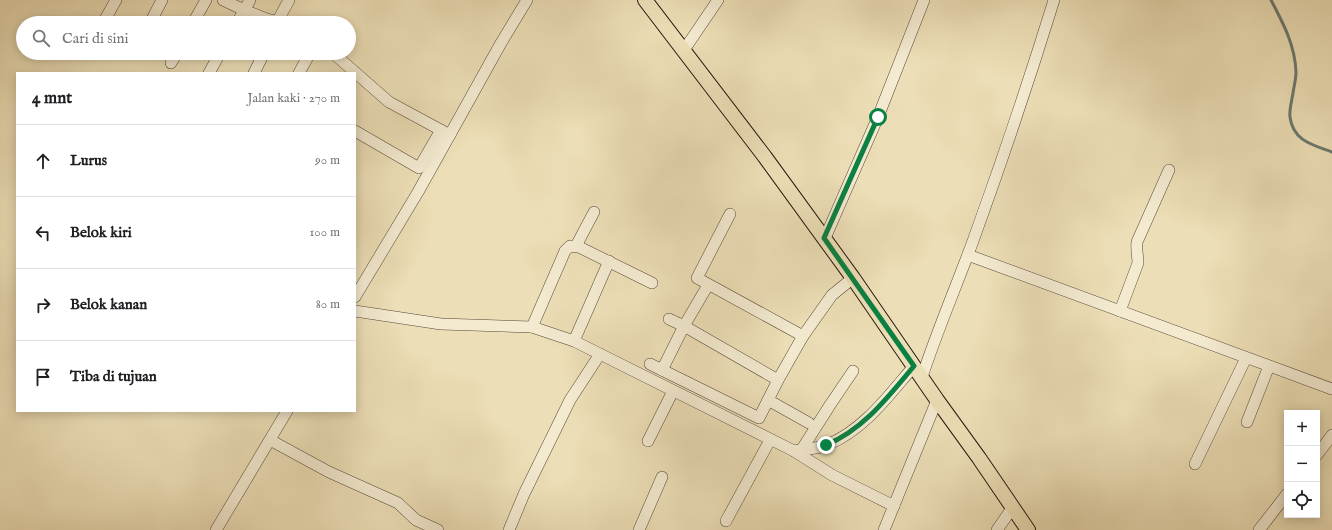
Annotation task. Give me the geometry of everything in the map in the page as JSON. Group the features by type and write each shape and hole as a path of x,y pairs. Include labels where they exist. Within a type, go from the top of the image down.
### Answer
{"main road":[{"path":"645,0 684,50 853,278 1028,530"}],"street":[{"path":"108,16 116,0"},
{"path":"154,16 162,0"},
{"path":"197,16 206,0"},
{"path":"223,0 244,10 262,16"},
{"path":"241,16 250,0"},
{"path":"282,16 289,0"},
{"path":"356,132 419,168 445,133 527,0"},
{"path":"684,50 718,0"},
{"path":"824,238 878,117 924,0"},
{"path":"798,450 826,445 851,432 918,372 929,356 968,255 1008,141 1054,0"},
{"path":"210,72 216,60"},
{"path":"254,72 260,60"},
{"path":"300,72 306,60"},
{"path":"338,60 346,70"},
{"path":"356,77 389,102 445,133"},
{"path":"356,295 418,192 445,133"},
{"path":"1120,311 1138,263 1136,248 1137,242 1169,170"},
{"path":"576,246 594,212"},
{"path":"730,214 697,278 803,336"},
{"path":"532,327 564,251 570,246 576,246 652,283"},
{"path":"968,255 1332,389"},
{"path":"574,341 609,261"},
{"path":"650,364 759,418 778,380 803,336 832,294 853,278"},
{"path":"662,370 684,326 708,285"},
{"path":"356,311 441,324 532,327 574,341 770,440 798,450 832,475 894,506"},
{"path":"670,319 778,380"},
{"path":"509,530 524,494 570,400 600,354"},
{"path":"1195,464 1246,358"},
{"path":"1247,422 1269,366"},
{"path":"798,450 853,371"},
{"path":"648,441 673,391"},
{"path":"768,400 809,423"},
{"path":"884,530 923,431 937,400"},
{"path":"216,530 286,412"},
{"path":"1320,451 1332,435"},
{"path":"270,440 329,472 398,503 416,520 438,530"},
{"path":"726,521 770,440"},
{"path":"639,530 662,477"},
{"path":"1259,530 1284,498"},
{"path":"997,530 1013,507"}],"waterway":[{"path":"1271,0 1288,34 1295,62 1296,77 1290,111 1292,125 1295,132 1305,141 1332,152"}],"route":[{"path":"826,445 851,432 868,418 893,392 914,366 824,238 878,117"}]}
